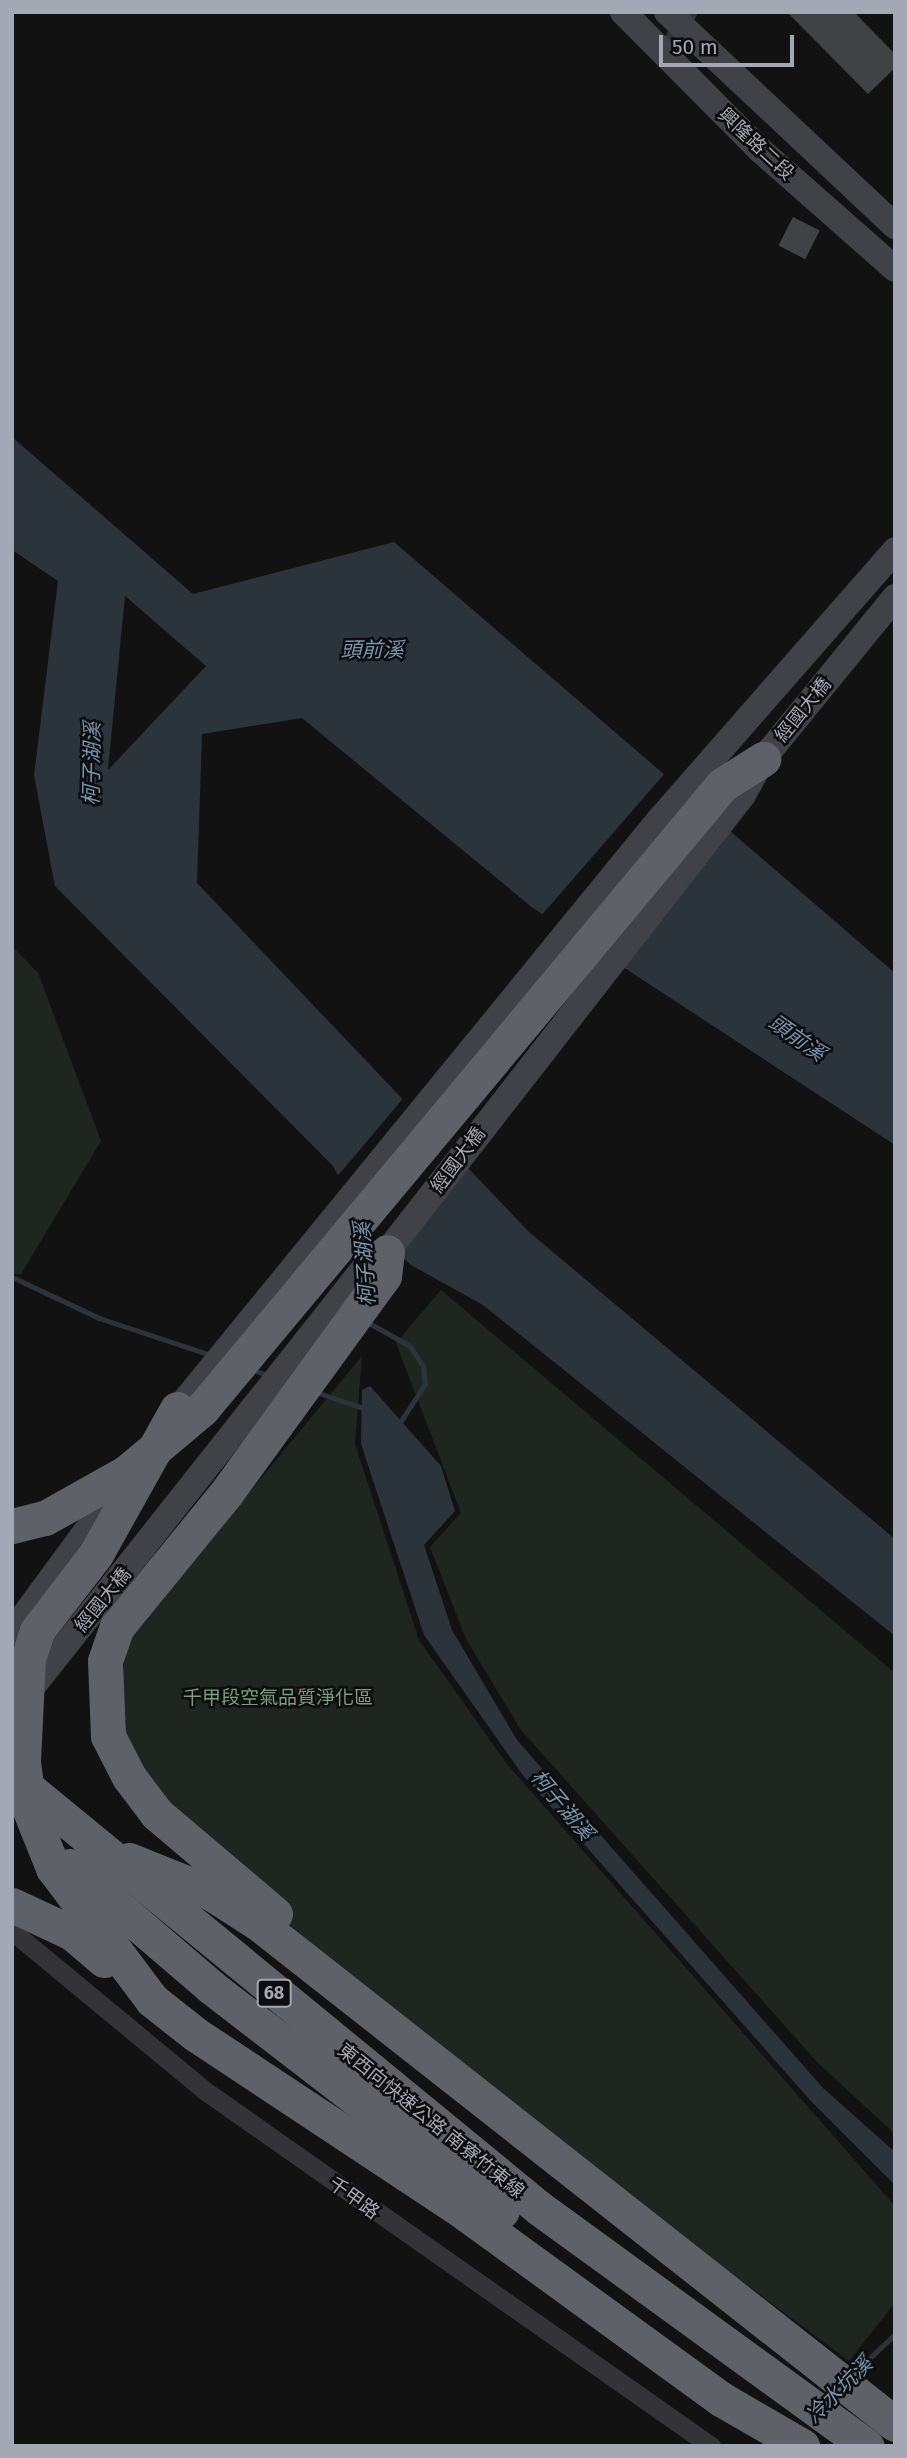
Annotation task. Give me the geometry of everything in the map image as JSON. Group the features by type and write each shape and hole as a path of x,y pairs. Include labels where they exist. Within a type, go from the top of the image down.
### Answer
{"highway":[{"path":"12,1526 45,1518 127,1472 202,1409 722,785 763,759"},
{"path":"387,1252 384,1276 227,1492 117,1627 105,1661 103,1701 108,1736 157,1814 355,1984 415,2046"},
{"path":"12,1513 106,1467 177,1409"},
{"path":"152,2000 53,1868 40,1839 23,1762 17,1707 37,1631 96,1554 177,1409"},
{"name":"東西向快速公路 南寮竹東線","path":"12,1774 532,2218 814,2446"},
{"name":"東西向快速公路 南寮竹東線","path":"12,1815 211,1987 532,2218 867,2446"},
{"path":"12,1842 119,1856 211,1893 415,2046 895,2424"},
{"path":"12,1905 72,1933 248,2075 465,2213 722,2399 802,2446"}],"main road":[{"name":"興隆路二段","path":"623,12 665,57 895,269"},
{"name":"興隆路二段","path":"678,17 895,226"},
{"name":"經國大橋","path":"12,1632 177,1409 659,820 895,550"},
{"name":"經國大橋","path":"17,1707 365,1267 387,1252 743,795 763,759 895,597"}],"street":[{"path":"665,57 678,17"},
{"name":"千甲路","path":"12,1931 204,2090 711,2446"}],"green space":[{"path":"12,946 38,973 101,1141 21,1274 12,1274"},
{"path":"441,1290 895,1673 895,2134 818,2063 521,1730 466,1639 430,1547 461,1513 396,1343"},
{"name":"千甲段空氣品質淨化區","path":"362,1356 355,1444 419,1640 507,1764 895,2206 895,2303 849,2361 422,2043 171,1819 119,1724 126,1641"}],"water":[{"name":"頭前溪","path":"12,437 193,594 394,542 895,973 895,1145 533,908 302,718 202,734 197,883 529,1232 895,1539 895,1636 483,1305 411,1265 361,1219 333,1166 55,886 34,775 58,581 12,550","holes":["125,596 206,666 109,769 108,769"]},
{"name":"柯子湖溪","path":"370,1386 441,1466 455,1511 424,1545 452,1630 517,1740 823,2088 895,2152 895,2185 810,2100 522,1774 424,1635 361,1444 362,1390"}],"pier":[{"path":"666,772 729,826 603,971 540,917"},
{"path":"406,1095 468,1162 395,1254 358,1221 336,1178"}],"building":[{"path":"787,12 854,12 895,54 895,68 868,94"},
{"path":"793,217 820,231 805,259 778,246"}],"waterway":[{"path":"12,1277 99,1318 211,1355"},
{"path":"369,1323 410,1346 423,1366 425,1384 397,1427"},
{"path":"250,1369 270,1376"},
{"path":"316,1392 366,1409"},
{"name":"冷水坑溪","path":"851,2376 895,2334"}]}
